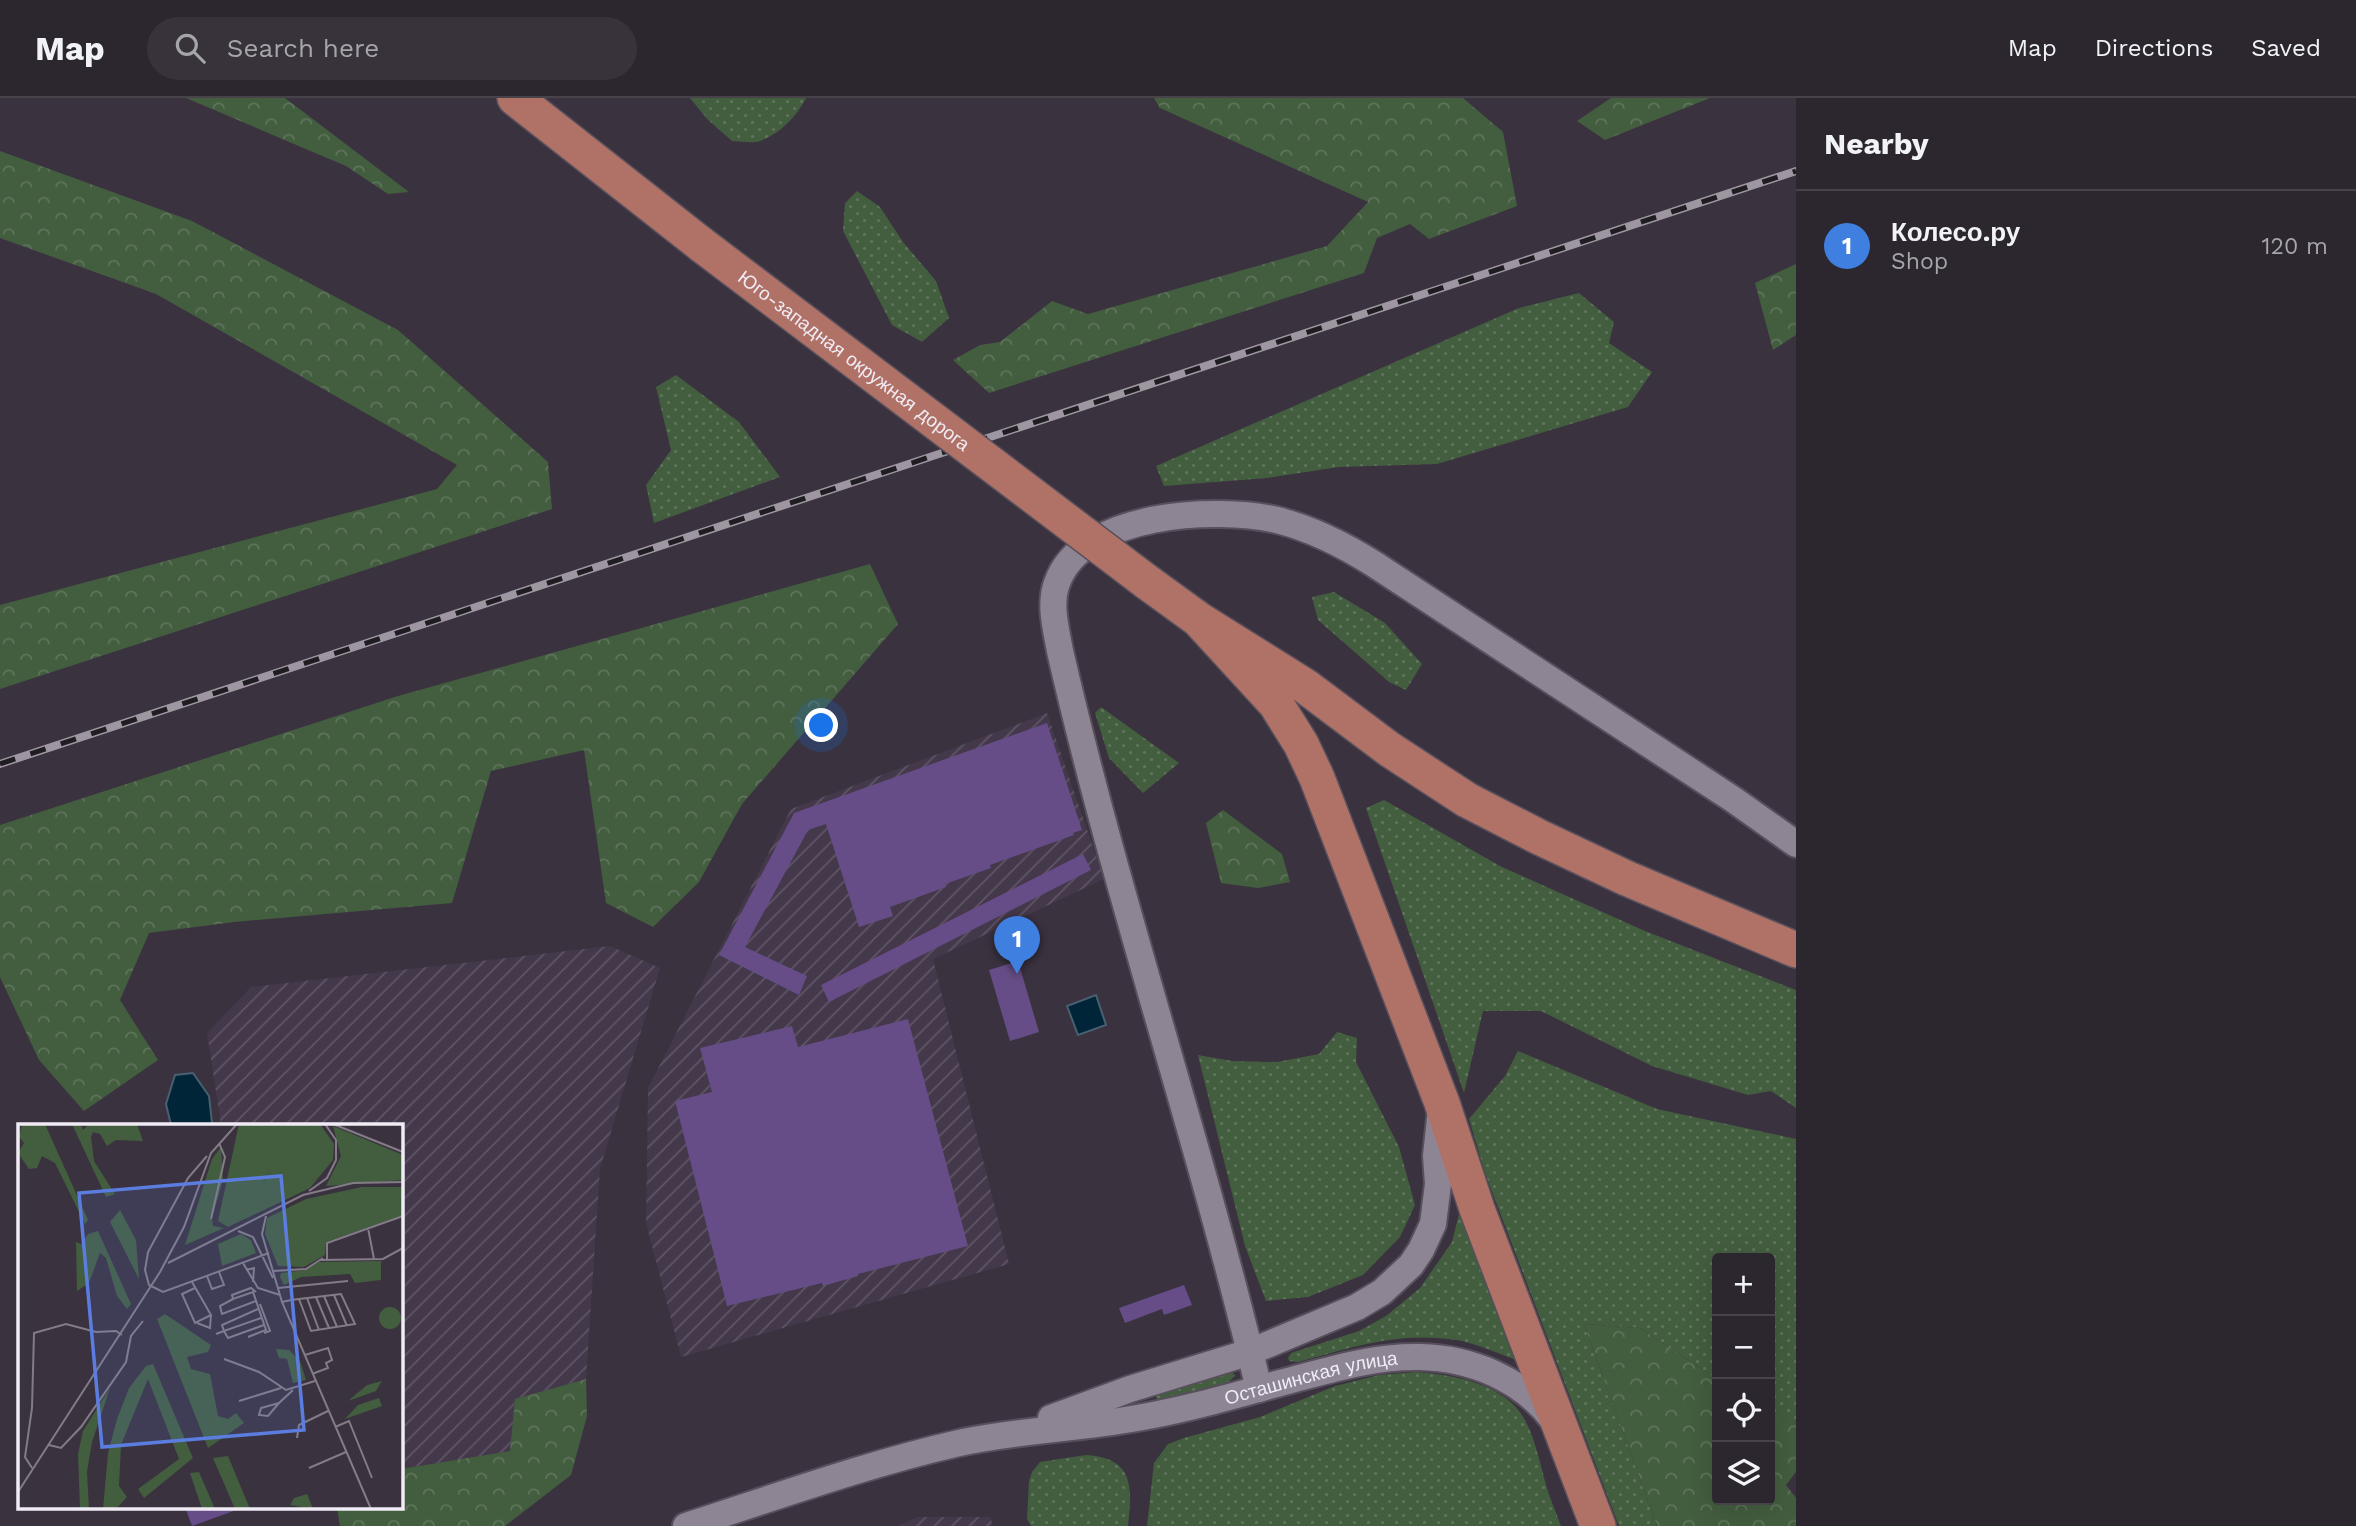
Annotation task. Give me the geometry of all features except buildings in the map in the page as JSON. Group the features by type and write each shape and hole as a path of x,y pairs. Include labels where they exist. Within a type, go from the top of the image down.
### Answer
{"highway":[{"name":"Юго-западная окружная дорога","path":"515,98 702,245 1198,619"},
{"path":"1198,619 1305,686 1442,785 1485,809 1626,878 1796,950"},
{"path":"1198,619 1276,704 1301,744 1317,778 1442,1103 1477,1209 1598,1526"}],"street":[{"path":"1259,1389 1070,696 1055,624 1054,604 1056,584 1064,568 1079,552 1111,533 1164,517 1216,513 1252,515 1312,531 1343,545 1374,564 1734,800 1796,844"},
{"name":"Осташинская улица","path":"1014,1432 1130,1390 1250,1352 1357,1307 1382,1292 1411,1265 1422,1250 1433,1224 1442,1103"},
{"name":"Осташинская улица","path":"686,1526 912,1454 1014,1432 1136,1419 1338,1367 1387,1358 1422,1357 1462,1363 1498,1375 1533,1398 1559,1428 1572,1453"},
{"path":"1130,1390 1136,1419"}],"shaded area":[{"path":"1047,713 1104,879 933,959 1009,1264 681,1357 646,1223 648,1088 791,809"},
{"path":"610,946 660,968 600,1169 586,1379 515,1399 511,1451 402,1469 402,1124 221,1124 207,1033 251,987"},
{"path":"917,1517 991,1517 992,1526 899,1526"}],"green space":[{"path":"186,98 285,98 409,192 388,194 346,166"},
{"path":"690,98 806,98 793,118 781,129 760,141 750,142 732,141 707,119"},
{"path":"1154,98 1463,98 1503,132 1517,206 1429,239 1410,224 1377,238 1364,273 989,393 953,360 980,345 1000,342 1052,301 1088,314 1327,246 1368,202 1160,108"},
{"path":"1611,98 1710,98 1605,140 1577,121"},
{"path":"0,151 192,221 398,330 548,462 552,509 0,689 0,605 437,489 457,465 156,294 0,238"},
{"path":"857,191 880,207 903,242 936,281 949,318 922,342 892,325 843,231 845,203"},
{"path":"1796,264 1796,335 1773,350 1755,283"},
{"path":"1579,293 1614,322 1609,343 1652,372 1628,407 1437,464 1339,467 1267,478 1164,486 1156,466 1519,308"},
{"path":"676,375 739,422 780,477 654,523 646,485 671,450 656,387"},
{"path":"870,564 898,624 742,804 699,882 653,927 606,903 584,750 491,771 452,903 234,922 149,933 120,1000 158,1060 84,1111 39,1060 0,977 0,825 398,696"},
{"path":"1334,592 1385,623 1422,664 1406,690 1389,682 1318,620 1312,597"},
{"path":"1101,707 1179,763 1143,793 1109,758 1095,713"},
{"path":"1384,800 1500,866 1645,931 1796,990 1796,1108 1771,1091 1748,1095 1652,1066 1541,1011 1483,1011 1464,1093 1366,808"},
{"path":"1223,810 1282,854 1290,882 1258,888 1221,883 1206,823"},
{"path":"1337,1032 1357,1038 1356,1062 1399,1147 1415,1205 1400,1237 1363,1275 1308,1297 1266,1301 1245,1246 1198,1055 1232,1061 1277,1062 1319,1054"},
{"path":"1518,1051 1657,1109 1796,1139 1796,1423 1775,1412 1775,1253 1712,1253 1712,1376 1640,1328 1584,1324 1657,1526 1619,1526 1485,1173 1469,1119 1505,1076"},
{"path":"1459,1214 1519,1361 1457,1340 1415,1338 1376,1342 1298,1362 1289,1361 1291,1353 1359,1331 1386,1316 1420,1288 1452,1242"},
{"path":"1584,1324 1640,1328 1712,1376 1712,1505 1775,1505 1775,1412 1796,1423 1796,1472 1786,1485 1796,1498 1796,1526 1657,1526"},
{"path":"1228,1372 1235,1376 1227,1383 1168,1400 1160,1401 1156,1398 1156,1394"},
{"path":"1417,1372 1479,1384 1493,1390 1518,1409 1532,1437 1561,1526 1147,1526 1154,1463 1168,1444 1260,1417 1335,1386 1379,1375"},
{"path":"586,1379 587,1416 571,1475 505,1526 340,1526 337,1508 402,1508 402,1469 510,1451 515,1399"},
{"path":"1086,1455 1114,1462 1127,1477 1130,1499 1128,1526 1031,1526 1027,1519 1032,1472 1040,1462"}],"water":[{"path":"1096,995 1106,1025 1078,1035 1067,1006"},
{"path":"193,1073 209,1096 211,1124 171,1124 166,1104 175,1075"}],"railway":[{"path":"0,764 1796,171"}],"place":[{"name":"Колесо.ру","path":"1017,974"}]}
